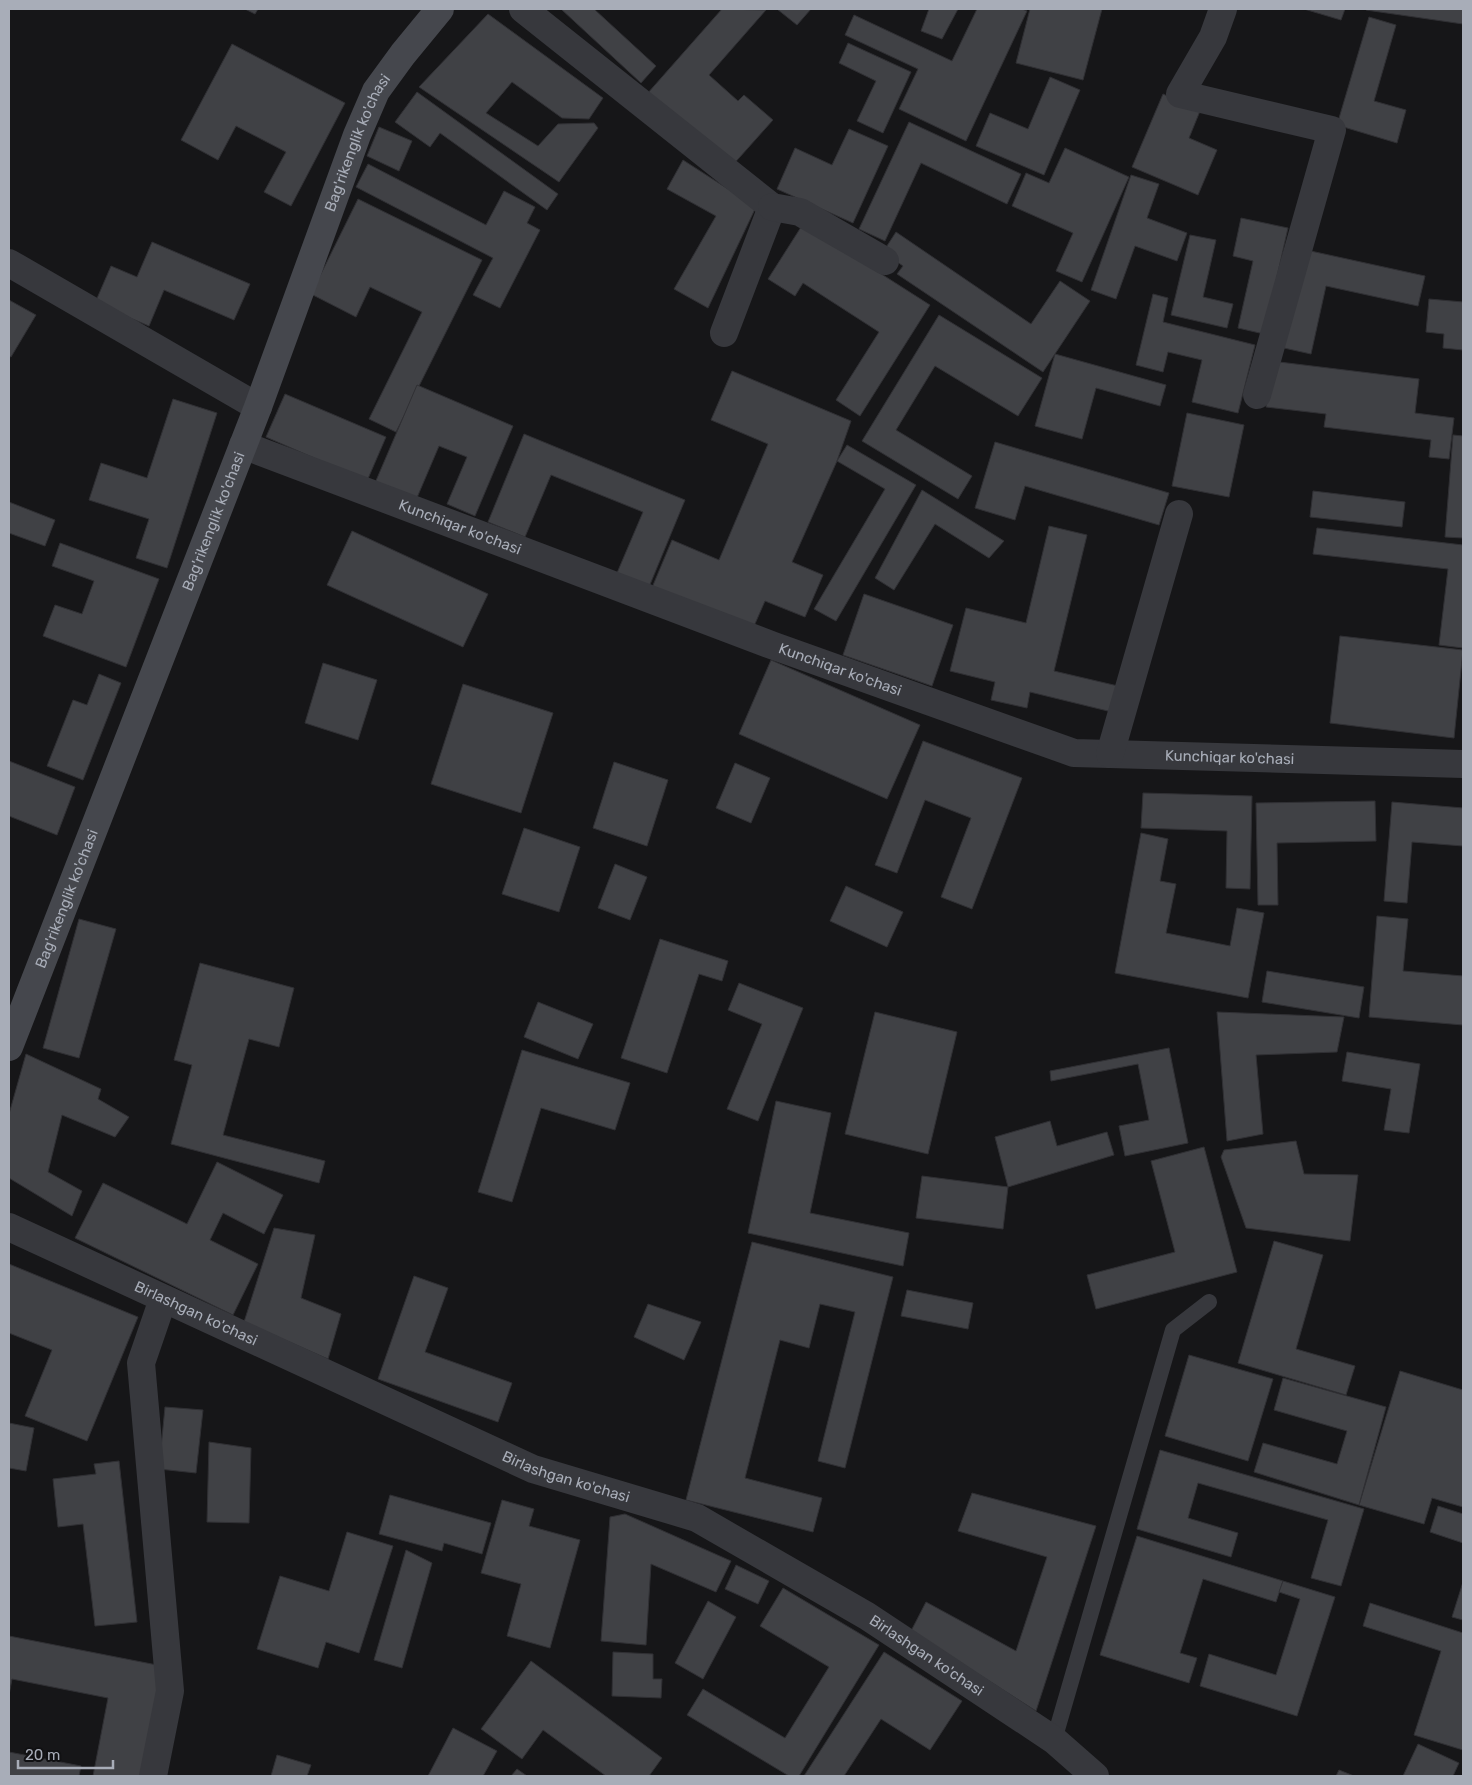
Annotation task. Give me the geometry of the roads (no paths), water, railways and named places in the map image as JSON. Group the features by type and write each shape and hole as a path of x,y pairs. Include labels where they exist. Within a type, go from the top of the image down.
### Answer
{"main road":[{"name":"Bag'rikenglik ko'chasi","path":"9,1047 258,407 357,135 376,91 440,9"}],"street":[{"path":"523,9 772,208 800,212 886,261"},
{"path":"1223,9 1213,37 1180,94 1332,130 1257,395"},
{"path":"724,333 772,208"},
{"path":"9,263 258,407"},
{"name":"Kunchiqar ko'chasi","path":"243,445 774,646 1074,753 1463,764"},
{"path":"1110,754 1179,514"},
{"name":"Birlashgan ko'chasi","path":"9,1227 533,1469 697,1518 867,1616 1054,1740 1095,1776"},
{"path":"153,1776 170,1691 142,1363 163,1299"}],"lane":[{"path":"1054,1740 1173,1330 1209,1302"}]}
